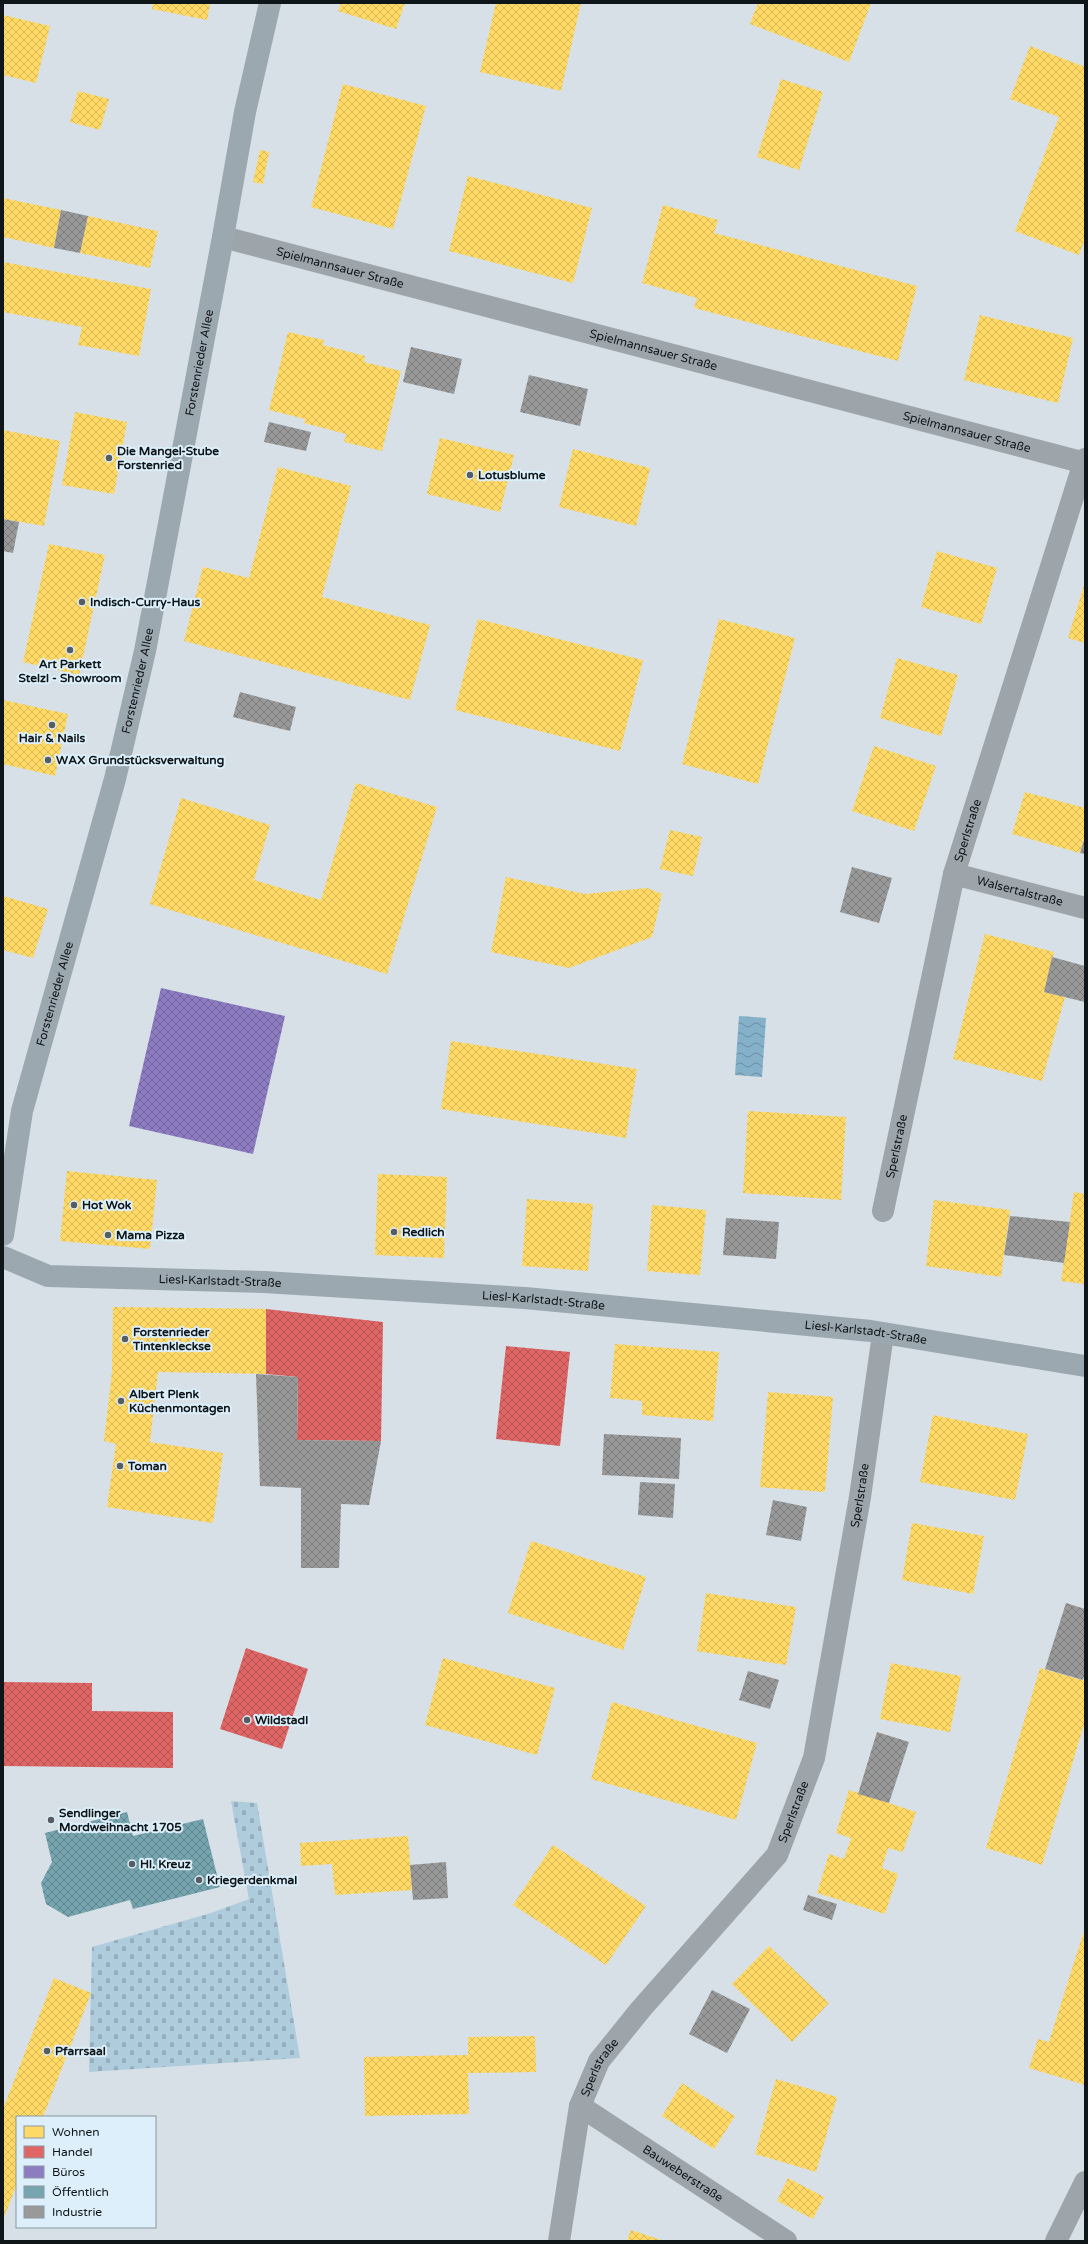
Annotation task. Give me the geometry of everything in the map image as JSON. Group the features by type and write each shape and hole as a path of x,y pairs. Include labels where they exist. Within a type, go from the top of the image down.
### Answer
{"main road":[{"name":"Forstenrieder Allee","path":"3,1235 22,1111 115,779 145,651 245,112 270,3"},
{"name":"Liesl-Karlstadt-Straße","path":"3,1257 48,1276 264,1282 525,1298 740,1317 883,1334 1085,1366"}],"street":[{"name":"Spielmannsauer Straße","path":"223,236 1084,462"},
{"name":"Sperlstraße","path":"883,1211 954,874 1084,462"},
{"name":"Walsertalstraße","path":"954,874 1085,908"},
{"name":"Sperlstraße","path":"560,2232 580,2106 599,2061 641,2009 777,1856 814,1758 860,1497 883,1334"},
{"name":"Bauweberstraße","path":"580,2106 786,2241"},
{"path":"1056,2241 1085,2182"}],"green space":[{"path":"231,1801 257,1803 300,2058 89,2072 92,1947 211,1913 249,1899"}],"water":[{"path":"739,1016 766,1018 762,1077 735,1075"}],"building: Wohnen":[{"path":"153,3 210,3 207,20 152,9"},
{"path":"341,3 405,3 396,29 338,11"},
{"path":"496,3 581,3 561,91 480,72"},
{"path":"758,3 871,3 849,62 750,24"},
{"path":"3,15 50,26 36,83 3,75"},
{"path":"1030,46 1085,67 1085,239 1079,255 1015,231 1059,117 1010,99"},
{"path":"781,79 823,92 799,170 757,157"},
{"path":"343,84 426,106 393,229 311,207"},
{"path":"78,91 109,99 100,130 70,122"},
{"path":"260,150 269,152 263,184 253,182"},
{"path":"468,176 592,208 573,283 449,251"},
{"path":"3,198 61,210 54,248 3,237"},
{"path":"663,205 718,220 714,233 917,286 898,361 694,308 697,298 642,283"},
{"path":"88,216 158,231 150,268 80,253"},
{"path":"3,262 151,289 139,356 78,345 82,327 3,312"},
{"path":"980,315 1073,338 1058,403 964,380"},
{"path":"288,332 324,340 323,345 365,356 364,362 401,371 382,451 344,442 346,434 304,423 305,419 269,410"},
{"path":"75,412 127,422 114,494 62,485"},
{"path":"3,430 60,441 44,526 3,519"},
{"name":"Lotusblume","path":"440,438 514,455 500,512 427,494"},
{"path":"573,449 650,468 636,526 559,507"},
{"path":"278,467 351,486 322,597 430,625 410,700 184,641 203,567 249,578"},
{"path":"49,544 105,555 79,675 23,662"},
{"path":"937,551 997,568 981,624 921,607"},
{"path":"1085,582 1085,643 1068,638"},
{"path":"478,619 643,660 620,751 455,710"},
{"path":"719,619 795,638 758,784 682,764"},
{"path":"897,658 958,675 941,736 880,718"},
{"path":"3,700 68,714 55,776 3,764"},
{"path":"874,746 936,766 914,831 852,811"},
{"path":"356,783 437,807 387,974 150,904 181,798 270,825 254,880 321,900"},
{"path":"1025,792 1085,808 1085,835 1080,853 1012,834"},
{"path":"670,830 702,837 693,876 660,869"},
{"path":"506,877 585,894 647,888 662,894 652,937 569,968 491,952"},
{"path":"3,896 48,909 33,958 3,950"},
{"path":"985,934 1054,952 1044,992 1065,997 1042,1081 953,1059"},
{"path":"451,1041 637,1069 626,1138 441,1109"},
{"path":"748,1111 846,1117 841,1200 743,1193"},
{"path":"67,1171 157,1180 150,1249 60,1241"},
{"path":"378,1174 447,1177 444,1258 375,1255"},
{"path":"1074,1192 1085,1194 1085,1284 1061,1281"},
{"path":"527,1199 593,1204 588,1271 522,1266"},
{"path":"934,1200 1010,1210 1001,1277 926,1266"},
{"path":"652,1205 706,1210 700,1275 647,1271"},
{"path":"113,1307 266,1309 266,1374 158,1372 150,1442 223,1453 213,1523 107,1507 116,1444 104,1441 112,1372"},
{"path":"615,1344 719,1352 713,1421 642,1415 642,1401 610,1398"},
{"path":"768,1392 833,1397 825,1492 760,1487"},
{"path":"933,1415 1028,1434 1015,1500 920,1482"},
{"path":"912,1523 984,1536 973,1594 902,1580"},
{"path":"531,1541 646,1577 623,1650 508,1613"},
{"path":"706,1593 796,1607 786,1665 697,1651"},
{"path":"443,1658 555,1688 537,1755 425,1725"},
{"path":"891,1663 961,1676 950,1732 880,1719"},
{"path":"1040,1668 1085,1681 1085,1721 1042,1865 986,1848"},
{"path":"612,1702 757,1743 736,1820 591,1779"},
{"path":"849,1790 916,1812 903,1852 888,1848 882,1868 898,1874 885,1914 817,1893 829,1854 844,1859 851,1838 836,1833"},
{"path":"408,1836 412,1890 335,1895 332,1864 301,1866 300,1843"},
{"path":"553,1845 646,1906 606,1965 513,1905"},
{"path":"1083,1934 1085,1935 1085,2085 1029,2068 1038,2039 1049,2042"},
{"path":"769,1946 829,2003 792,2042 732,1984"},
{"name":"Pfarrsaal","path":"54,1978 91,1993 43,2116 16,2116 16,2187 3,2220 3,2109"},
{"path":"535,2036 536,2072 468,2073 469,2114 365,2116 364,2057 468,2055 468,2037"},
{"path":"776,2079 837,2097 816,2172 755,2154"},
{"path":"682,2083 735,2116 714,2149 662,2116"},
{"path":"788,2178 824,2197 813,2219 777,2201"},
{"path":"631,2230 664,2241 627,2241"}],"building: Handel":[{"path":"266,1309 383,1322 381,1441 297,1440 298,1377 266,1374"},
{"path":"506,1346 570,1352 560,1446 496,1439"},
{"path":"246,1648 308,1669 282,1749 220,1729"},
{"path":"3,1682 92,1683 92,1711 173,1712 173,1768 3,1766"}],"building: Büros":[{"path":"161,988 285,1016 253,1154 129,1126"}],"building: Öffentlich":[{"name":"Hl. Kreuz","path":"127,1812 133,1836 203,1819 220,1887 133,1909 130,1900 68,1917 46,1904 41,1883 52,1862 45,1833"}],"building: Industrie":[{"path":"61,210 88,216 80,253 54,248"},
{"path":"411,347 462,359 454,394 403,382"},
{"path":"529,375 588,389 580,426 520,412"},
{"path":"269,422 311,432 306,451 264,442"},
{"path":"3,519 19,522 13,553 3,551"},
{"path":"240,692 296,707 290,731 233,717"},
{"path":"1085,837 1085,854 1080,853"},
{"path":"852,867 892,878 879,923 840,912"},
{"path":"1052,957 1085,966 1085,1002 1044,992"},
{"path":"1010,1216 1070,1222 1064,1263 1004,1255"},
{"path":"726,1218 779,1222 776,1259 723,1255"},
{"path":"256,1374 298,1377 297,1440 381,1441 369,1505 341,1504 339,1568 301,1568 301,1488 260,1486"},
{"path":"604,1434 681,1438 679,1479 602,1475"},
{"path":"640,1482 675,1484 673,1518 638,1515"},
{"path":"773,1500 807,1507 801,1541 766,1535"},
{"path":"1066,1603 1085,1609 1085,1672 1083,1680 1045,1669"},
{"path":"748,1671 779,1680 770,1709 739,1700"},
{"path":"877,1732 909,1742 889,1803 858,1794"},
{"path":"446,1862 448,1898 413,1900 410,1865"},
{"path":"808,1895 837,1904 832,1920 803,1910"},
{"path":"712,1990 750,2009 727,2053 689,2034"}],"place":[{"name":"Die Mangel-Stube Forstenried","path":"109,458"},
{"name":"Lotusblume","path":"470,475"},
{"name":"Indisch-Curry-Haus","path":"82,602"},
{"name":"Art Parkett Stelzl - Showroom","path":"70,650"},
{"name":"Hair & Nails","path":"52,725"},
{"name":"WAX Grundstücksverwaltung","path":"48,760"},
{"name":"Hot Wok","path":"74,1205"},
{"name":"Redlich","path":"394,1232"},
{"name":"Mama Pizza","path":"108,1235"},
{"name":"Forstenrieder Tintenkleckse","path":"125,1339"},
{"name":"Albert Plenk Küchenmontagen","path":"121,1401"},
{"name":"Toman","path":"120,1466"},
{"name":"Wildstadl","path":"247,1720"},
{"name":"Sendlinger Mordweihnacht 1705","path":"51,1820"},
{"name":"Hl. Kreuz","path":"132,1864"},
{"name":"Kriegerdenkmal","path":"199,1880"},
{"name":"Pfarrsaal","path":"47,2051"}]}
